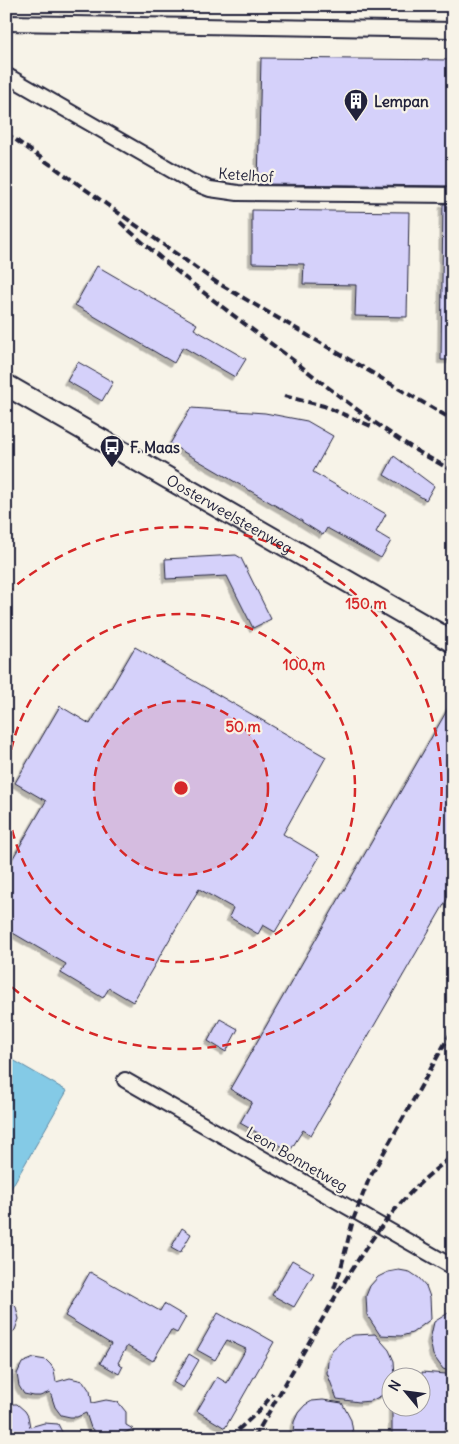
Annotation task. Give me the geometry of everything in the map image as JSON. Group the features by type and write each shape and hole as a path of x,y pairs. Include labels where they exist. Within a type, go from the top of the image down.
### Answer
{"main road":[{"name":"Oosterweelsteenweg","path":"6,386 453,642"}],"street":[{"path":"6,23 453,30"},
{"name":"Ketelhof","path":"6,76 178,174 210,189 238,194 453,195"},
{"name":"Leon Bonnetweg","path":"125,1080 453,1267"}],"water":[{"path":"6,1056 67,1091 6,1197"}],"building":[{"name":"Lempan","path":"261,58 453,60 453,186 258,184"},
{"path":"443,204 453,204 453,360 441,360"},
{"path":"252,210 409,212 407,317 355,316 356,285 303,284 304,264 252,263"},
{"path":"97,266 197,324 194,329 246,359 235,377 183,347 174,363 75,305"},
{"path":"78,362 113,382 102,401 67,381"},
{"path":"191,408 265,413 307,421 333,436 313,472 386,514 376,532 391,541 381,558 327,528 323,535 170,444"},
{"path":"394,456 434,486 426,500 384,475"},
{"path":"236,555 241,558 271,619 253,628 227,576 166,579 165,559"},
{"path":"135,647 326,757 283,834 320,856 275,932 263,925 258,934 229,917 233,908 199,889 133,1002 109,988 103,998 61,973 66,964 6,929 6,870 46,801 15,783 60,706 90,724"},
{"path":"453,700 453,889 311,1135 303,1130 290,1151 240,1123 252,1102 230,1089"},
{"path":"220,1019 238,1029 226,1052 208,1041"},
{"path":"182,1228 191,1234 180,1253 171,1248"},
{"path":"292,1260 314,1273 294,1307 272,1295"},
{"path":"399,1270 410,1272 426,1286 430,1297 431,1319 412,1333 401,1336 380,1335 367,1315 366,1296 370,1286 378,1277 388,1272"},
{"path":"90,1272 160,1311 164,1304 186,1317 177,1333 171,1330 153,1361 127,1346 118,1363 123,1366 119,1374 100,1363 111,1344 65,1316"},
{"path":"6,1297 16,1307 19,1319 15,1330 6,1337"},
{"path":"453,1310 453,1372 443,1369 433,1355 430,1340 434,1322"},
{"path":"218,1313 274,1342 225,1428 197,1411 217,1377 227,1383 246,1349 227,1340 215,1360 197,1350"},
{"path":"375,1334 389,1350 394,1361 394,1366 382,1366 382,1395 371,1401 359,1402 337,1399 327,1373 328,1361 332,1350 343,1340 354,1335"},
{"path":"189,1354 199,1360 183,1388 173,1382"},
{"path":"34,1358 46,1360 51,1365 56,1382 70,1378 83,1381 90,1391 92,1403 106,1400 118,1402 126,1412 126,1425 133,1429 113,1438 100,1436 91,1428 86,1413 77,1417 61,1415 55,1407 50,1392 40,1396 24,1394 19,1386 17,1374 22,1363"},
{"path":"432,1373 446,1374 453,1389 453,1421 449,1426 440,1434 429,1437 392,1437 392,1416 432,1416"},
{"path":"323,1400 342,1403 351,1420 354,1438 294,1438 294,1422 298,1413 305,1405 312,1401"},
{"path":"6,1404 17,1404 25,1411 30,1427 44,1423 58,1424 65,1438 6,1438"}],"railway":[{"path":"6,133 216,282 453,420"},
{"path":"120,222 162,259 226,310 355,408 419,452"},
{"path":"284,396 324,406 371,426"},
{"path":"415,450 453,471"},
{"path":"334,1289 353,1220 369,1179 453,1029"},
{"path":"254,1438 361,1255 393,1212 411,1192 453,1156"},
{"path":"229,1438 259,1411 273,1394"}],"place":[{"name":"Lempan","path":"356,122"},
{"name":"F. Maas","path":"112,468"}]}
